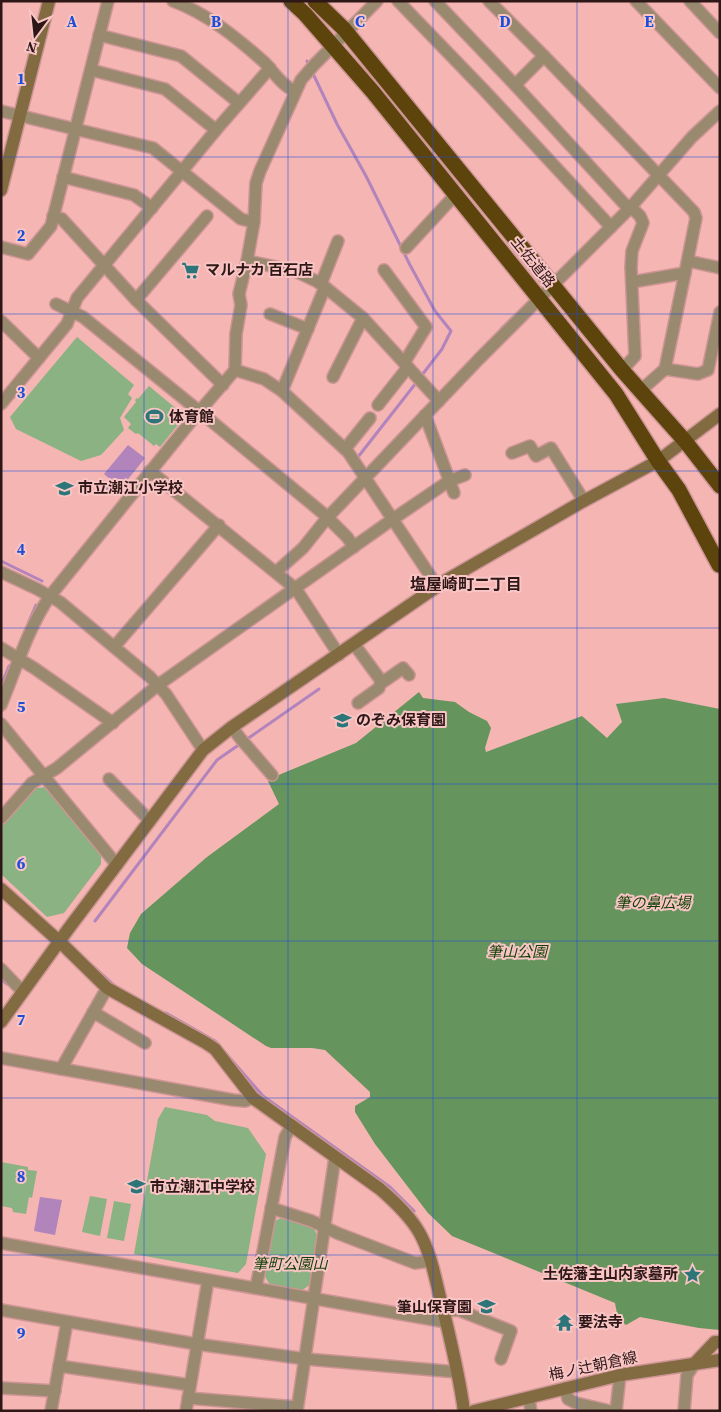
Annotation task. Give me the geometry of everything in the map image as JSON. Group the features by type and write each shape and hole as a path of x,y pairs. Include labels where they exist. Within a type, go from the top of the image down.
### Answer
{"highway":[{"name":"土佐道路","path":"291,1 305,14 373,92 616,394 658,461 679,490 719,564"},
{"name":"土佐道路","path":"315,1 346,32 622,370 684,441 720,486"}],"street":[{"path":"1,190 49,1"},
{"path":"1,247 28,254 50,226 108,1"},
{"path":"173,1 202,15 221,27 270,68 287,88 295,91"},
{"path":"1,705 20,659 50,596 150,471 235,370 236,334 240,306 239,294 248,261 254,222 256,182 295,91 302,80 314,65 377,1"},
{"path":"398,1 484,90 611,228"},
{"path":"435,1 630,208 640,216 643,223 632,251 635,356 622,370"},
{"path":"489,1 694,212 696,218 666,369 640,390"},
{"path":"636,1 720,88"},
{"path":"690,1 720,33"},
{"path":"99,35 182,56 239,103"},
{"path":"515,85 544,56"},
{"path":"1,404 67,324 78,298 216,130 270,68"},
{"path":"91,70 165,89 216,130"},
{"path":"1,111 153,148 241,219 254,222"},
{"path":"276,572 303,548 327,518 366,476 478,359 611,228 692,137 720,111"},
{"path":"63,176 134,195 152,208"},
{"path":"406,248 456,194"},
{"path":"53,216 62,219 136,300 223,384"},
{"path":"136,300 207,216"},
{"path":"282,392 308,329 338,241"},
{"path":"248,261 295,271 323,286 363,318 439,401"},
{"path":"688,261 720,268"},
{"path":"378,405 406,365 426,327 384,270"},
{"path":"632,282 686,274"},
{"path":"56,304 83,317 200,411 327,518 347,537 354,547"},
{"path":"666,369 698,374 708,370 720,312"},
{"path":"270,314 308,329"},
{"path":"334,377 363,318"},
{"path":"1,321 38,358"},
{"path":"235,370 264,379 282,392 345,449 366,476 437,586"},
{"path":"1,1022 203,750 232,727 437,586 584,501 658,461 720,414"},
{"path":"425,415 454,493"},
{"path":"345,449 370,418"},
{"path":"512,453 530,446 536,456 551,448 584,501"},
{"path":"150,471 296,589 339,655"},
{"path":"1,818 32,783 58,768 158,685 393,519 449,481 465,475"},
{"path":"114,647 219,525"},
{"path":"1,572 50,596 158,685 203,750"},
{"path":"354,644 382,682"},
{"path":"1,648 113,723"},
{"path":"358,703 379,688 382,682 403,668 408,675"},
{"path":"1,724 118,865"},
{"path":"232,727 272,775"},
{"path":"109,779 150,821"},
{"path":"1,890 60,942 107,988 215,1049 253,1098 396,1202 419,1232 431,1261 458,1372 464,1411"},
{"path":"1,969 24,992"},
{"path":"61,1069 107,988"},
{"path":"93,1012 145,1043"},
{"path":"1,1058 245,1102 253,1098"},
{"path":"256,1288 285,1137 292,1125"},
{"path":"188,1398 297,1409 306,1359 334,1157"},
{"path":"271,1208 325,1227 415,1263 431,1261"},
{"path":"1,1243 314,1299 445,1316 458,1310 511,1331 500,1360"},
{"path":"186,1411 208,1280"},
{"path":"1,1310 196,1344 306,1359 458,1372"},
{"path":"51,1411 67,1322"},
{"path":"684,1411 686,1375 715,1342 720,1342"},
{"name":"梅ノ辻朝倉線","path":"474,1411 620,1376 720,1360"},
{"path":"60,1366 190,1385"},
{"path":"616,1411 620,1376"},
{"path":"1,1388 55,1391"},
{"path":"565,1388 568,1398 576,1403 610,1411"},
{"path":"529,1398 531,1411"}],"green space":[{"path":"77,337 134,385 128,394 132,398 120,418 124,430 101,455 81,461 16,429 10,417"},
{"name":"体育館","path":"149,386 185,416 160,447 156,444 154,446 138,433 136,434 128,428 131,424 124,417 136,402 135,400"},
{"name":"筆山公園","path":"419,692 423,698 455,702 487,721 491,728 485,748 486,752 582,716 607,738 622,722 616,704 664,698 720,709 720,1330 640,1317 626,1325 618,1319 615,1303 452,1236 428,1213 375,1144 355,1112 355,1106 370,1097 370,1092 325,1050 312,1048 271,1048 266,1046 142,964 127,948 130,933 141,914 207,857 279,804 268,781 356,743"},
{"path":"49,787 101,851 101,864 64,913 47,917 1,874 1,826 36,788"},
{"path":"165,1107 207,1115 215,1121 248,1128 266,1154 246,1264 238,1273 134,1254 158,1119"},
{"path":"1,1162 28,1167 28,1170 37,1171 32,1198 29,1197 26,1214 13,1212 12,1208 1,1206"},
{"path":"90,1196 107,1199 100,1236 82,1232"},
{"path":"114,1201 131,1204 124,1241 107,1238"},
{"name":"筆町公園山","path":"285,1216 313,1227 318,1237 311,1284 301,1291 270,1285 264,1275 273,1222"}],"shaded area":[{"path":"128,445 145,458 121,488 104,474"},
{"path":"101,478 113,488 108,494 96,484"},
{"path":"40,1197 62,1200 55,1235 34,1231"}],"waterway":[{"path":"307,61 337,124 366,176 410,265 435,311 451,331 442,349 422,375"},
{"path":"501,329 513,317"},
{"path":"358,457 416,383"},
{"path":"1,561 42,581"},
{"path":"29,621 36,605"},
{"path":"1,686 9,666"},
{"path":"95,921 217,760 319,689"},
{"path":"93,966 116,987"},
{"path":"1,979 7,984"},
{"path":"166,1013 215,1041 263,1096 390,1187 414,1211"}],"place":[{"name":"マルナカ 百石店","path":"191,270"},
{"name":"体育館","path":"155,417"},
{"name":"市立潮江小学校","path":"64,488"},
{"name":"のぞみ保育園","path":"342,720"},
{"name":"市立潮江中学校","path":"136,1187"},
{"name":"土佐藩主山内家墓所","path":"692,1274"},
{"name":"筆山保育園","path":"486,1307"},
{"name":"要法寺","path":"564,1322"}],"district":[{"name":"塩屋崎町二丁目","path":"466,584"}],"park label":[{"name":"筆の鼻広場","path":"653,903"}]}
